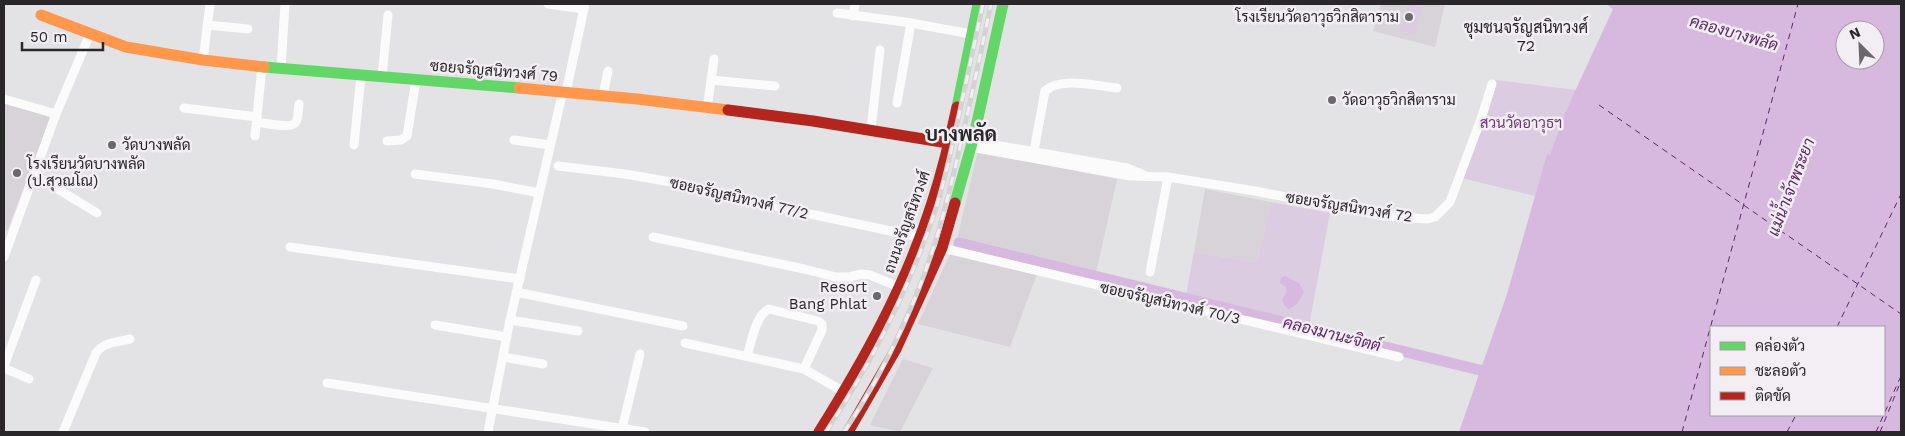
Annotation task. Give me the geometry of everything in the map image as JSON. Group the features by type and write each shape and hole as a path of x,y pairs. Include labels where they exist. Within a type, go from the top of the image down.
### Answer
{"street":[{"path":"203,60 210,4"},
{"path":"281,69 285,4"},
{"path":"488,432 516,292 585,6 548,4"},
{"path":"853,16 855,4"},
{"path":"848,432 896,349 942,248 972,144 1003,4"},
{"name":"ถนนจรัญสนิทวงศ์","path":"818,432 844,392 884,322 932,203 948,143 977,9"},
{"path":"837,13 911,23 971,34"},
{"path":"382,77 388,14"},
{"name":"ซอยจรัญสนิทวงศ์ 79","path":"41,15 139,51 281,69 603,96 871,129 948,143"},
{"path":"896,103 911,23"},
{"path":"207,25 248,29"},
{"path":"4,257 56,114 90,34"},
{"path":"871,129 880,50"},
{"path":"707,108 714,59"},
{"path":"255,136 262,67"},
{"path":"603,96 608,71"},
{"path":"354,146 361,76"},
{"path":"387,141 401,140 407,136 416,80"},
{"path":"711,80 775,86"},
{"path":"1033,155 1045,91 1050,86 1066,82 1118,88"},
{"name":"ซอยจรัญสนิทวงศ์ 72","path":"972,144 1130,176 1168,178 1255,191 1384,216 1420,219 1435,217 1450,202 1492,84"},
{"path":"4,99 56,114"},
{"path":"184,108 257,119 288,126 296,121 299,104"},
{"path":"514,140 550,145"},
{"name":"ซอยจรัญสนิทวงศ์ 77/2","path":"558,166 625,174 677,183 919,237"},
{"path":"33,174 97,213"},
{"path":"415,174 492,184 539,193"},
{"path":"1150,272 1168,178"},
{"path":"653,237 836,277 870,275 899,287"},
{"path":"290,247 520,279"},
{"name":"ซอยจรัญสนิทวงศ์ 70/3","path":"942,248 1399,357"},
{"path":"29,379 4,367 36,280"},
{"path":"516,292 683,326"},
{"path":"747,356 759,318 763,312 769,309 818,321 822,324 822,330 804,369"},
{"path":"510,320 578,331"},
{"path":"435,325 507,337"},
{"path":"63,432 96,353 107,344 130,339"},
{"path":"685,343 804,369 844,392"},
{"path":"622,429 640,354"},
{"path":"503,357 543,364"},
{"path":"327,383 645,432"}],"shaded area":[{"name":"โรงเรียนวัดอาวุธวิกสิตาราม","path":"1381,4 1445,4 1435,47 1373,31"},
{"name":"โรงเรียนวัดบางพลัด (ป.สุวณโณ)","path":"4,103 52,116 7,231 4,229"},
{"path":"978,151 1117,179 1096,273 1042,260 1010,347 918,324 957,239"},
{"path":"1205,189 1271,202 1257,262 1194,252"},
{"path":"903,359 933,368 900,432 870,425"}],"green space":[{"path":"1407,4 1423,4 1415,35 1400,31"},
{"name":"สวนวัดอาวุธฯ","path":"1496,80 1576,90 1565,113 1550,156 1547,155 1535,196 1462,178"},
{"path":"1271,202 1330,213 1309,326 1186,295 1194,252 1257,262"}],"water":[{"path":"1606,4 1901,4 1901,432 1459,432 1507,294 1547,154 1550,155 1565,113 1613,9"},
{"path":"1285,276 1299,283 1304,292 1297,304 1289,309 1284,305 1282,299 1286,294 1286,287 1280,283 1281,278"}],"waterway":[{"name":"คลองมานะจิตต์","path":"959,243 1496,374"}],"ferry route":[{"path":"1711,326 1798,4"},
{"path":"1599,105 1901,314"},
{"path":"1837,326 1901,194"},
{"path":"1682,432 1710,329"},
{"path":"1885,412 1901,376"},
{"path":"1880,432 1901,381"},
{"path":"1787,432 1795,416"},
{"path":"1876,432 1883,416"}],"railway":[{"path":"826,432 859,379 889,324 926,238 946,173 983,4"},
{"path":"844,432 875,382 889,355 914,300 935,243 969,110 991,4"}],"traffic: fast":[{"path":"957,107 978,4"},
{"path":"955,203 974,136 1003,4"},
{"path":"264,67 519,88"}],"traffic: slow":[{"path":"41,15 126,47 203,60 264,67"},
{"path":"519,88 728,110"}],"traffic: jam":[{"path":"819,432 868,350 910,263 936,191 957,107"},
{"path":"728,110 813,121 948,143"},
{"path":"848,432 896,349 942,248 955,203"}],"place":[{"name":"โรงเรียนวัดอาวุธวิกสิตาราม","path":"1409,17"},
{"name":"วัดอาวุธวิกสิตาราม","path":"1332,100"},
{"name":"วัดบางพลัด","path":"112,145"},
{"name":"โรงเรียนวัดบางพลัด (ป.สุวณโณ)","path":"17,173"},
{"name":"Resort Bang Phlat","path":"877,296"}],"district":[{"name":"ชุมชนจรัญสนิทวงศ์ 72","path":"1526,36"},
{"name":"บางพลัด","path":"961,134"}],"water label":[{"name":"คลองบางพลัด","path":"1734,33"},
{"name":"แม่น้ำเจ้าพระยา","path":"1791,187"}]}
